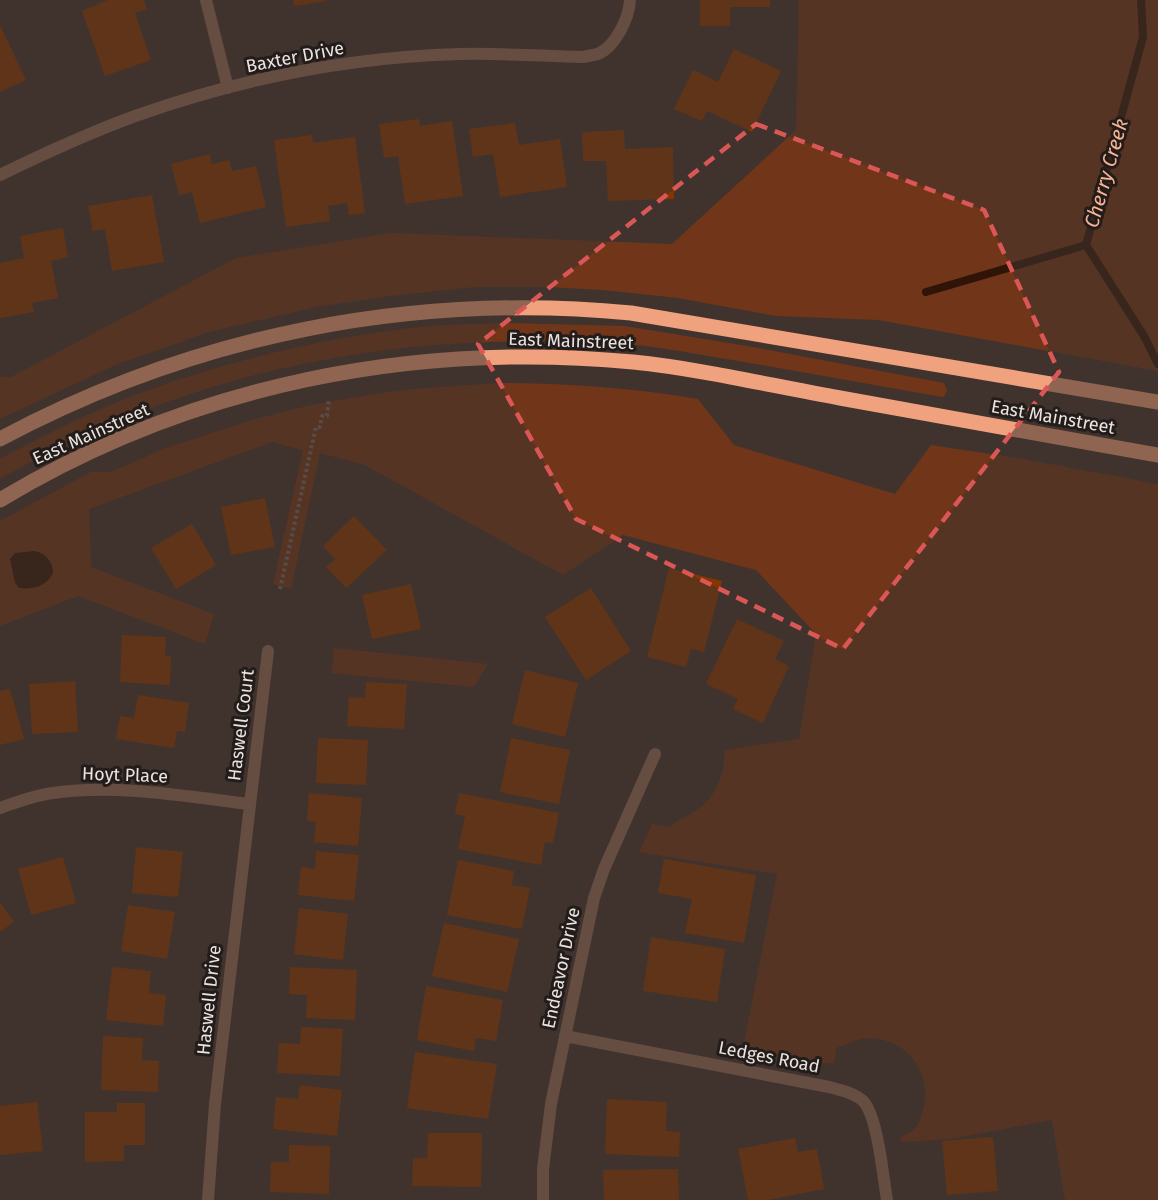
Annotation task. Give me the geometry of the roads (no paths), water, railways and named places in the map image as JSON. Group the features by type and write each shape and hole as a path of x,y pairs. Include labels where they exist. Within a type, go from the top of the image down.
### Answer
{"main road":[{"name":"East Mainstreet","path":"0,439 110,386 193,357 257,339 414,312 526,307 581,308 631,313 1158,402"},
{"name":"East Mainstreet","path":"0,500 107,444 202,408 266,388 350,371 510,357 636,363 1158,455"}],"street":[{"path":"206,0 228,88"},
{"name":"Baxter Drive","path":"0,175 102,128 177,102 282,75 382,60 460,54 583,57 599,53 609,45 624,23 630,0"},
{"name":"Haswell Court","path":"249,804 268,651"},
{"name":"Endeavor Drive","path":"543,1200 543,1169 548,1126 594,898 604,868 655,754"},
{"name":"Hoyt Place","path":"0,808 50,793 103,789 249,804"},
{"name":"Haswell Drive","path":"208,1200 215,1104 249,804"},
{"name":"Ledges Road","path":"565,1036 848,1092 864,1102 872,1120 887,1200"}],"waterway":[{"name":"Cherry Creek","path":"1141,0 1143,37 1086,245 1144,336 1158,364"},
{"path":"926,292 1086,245"}]}
